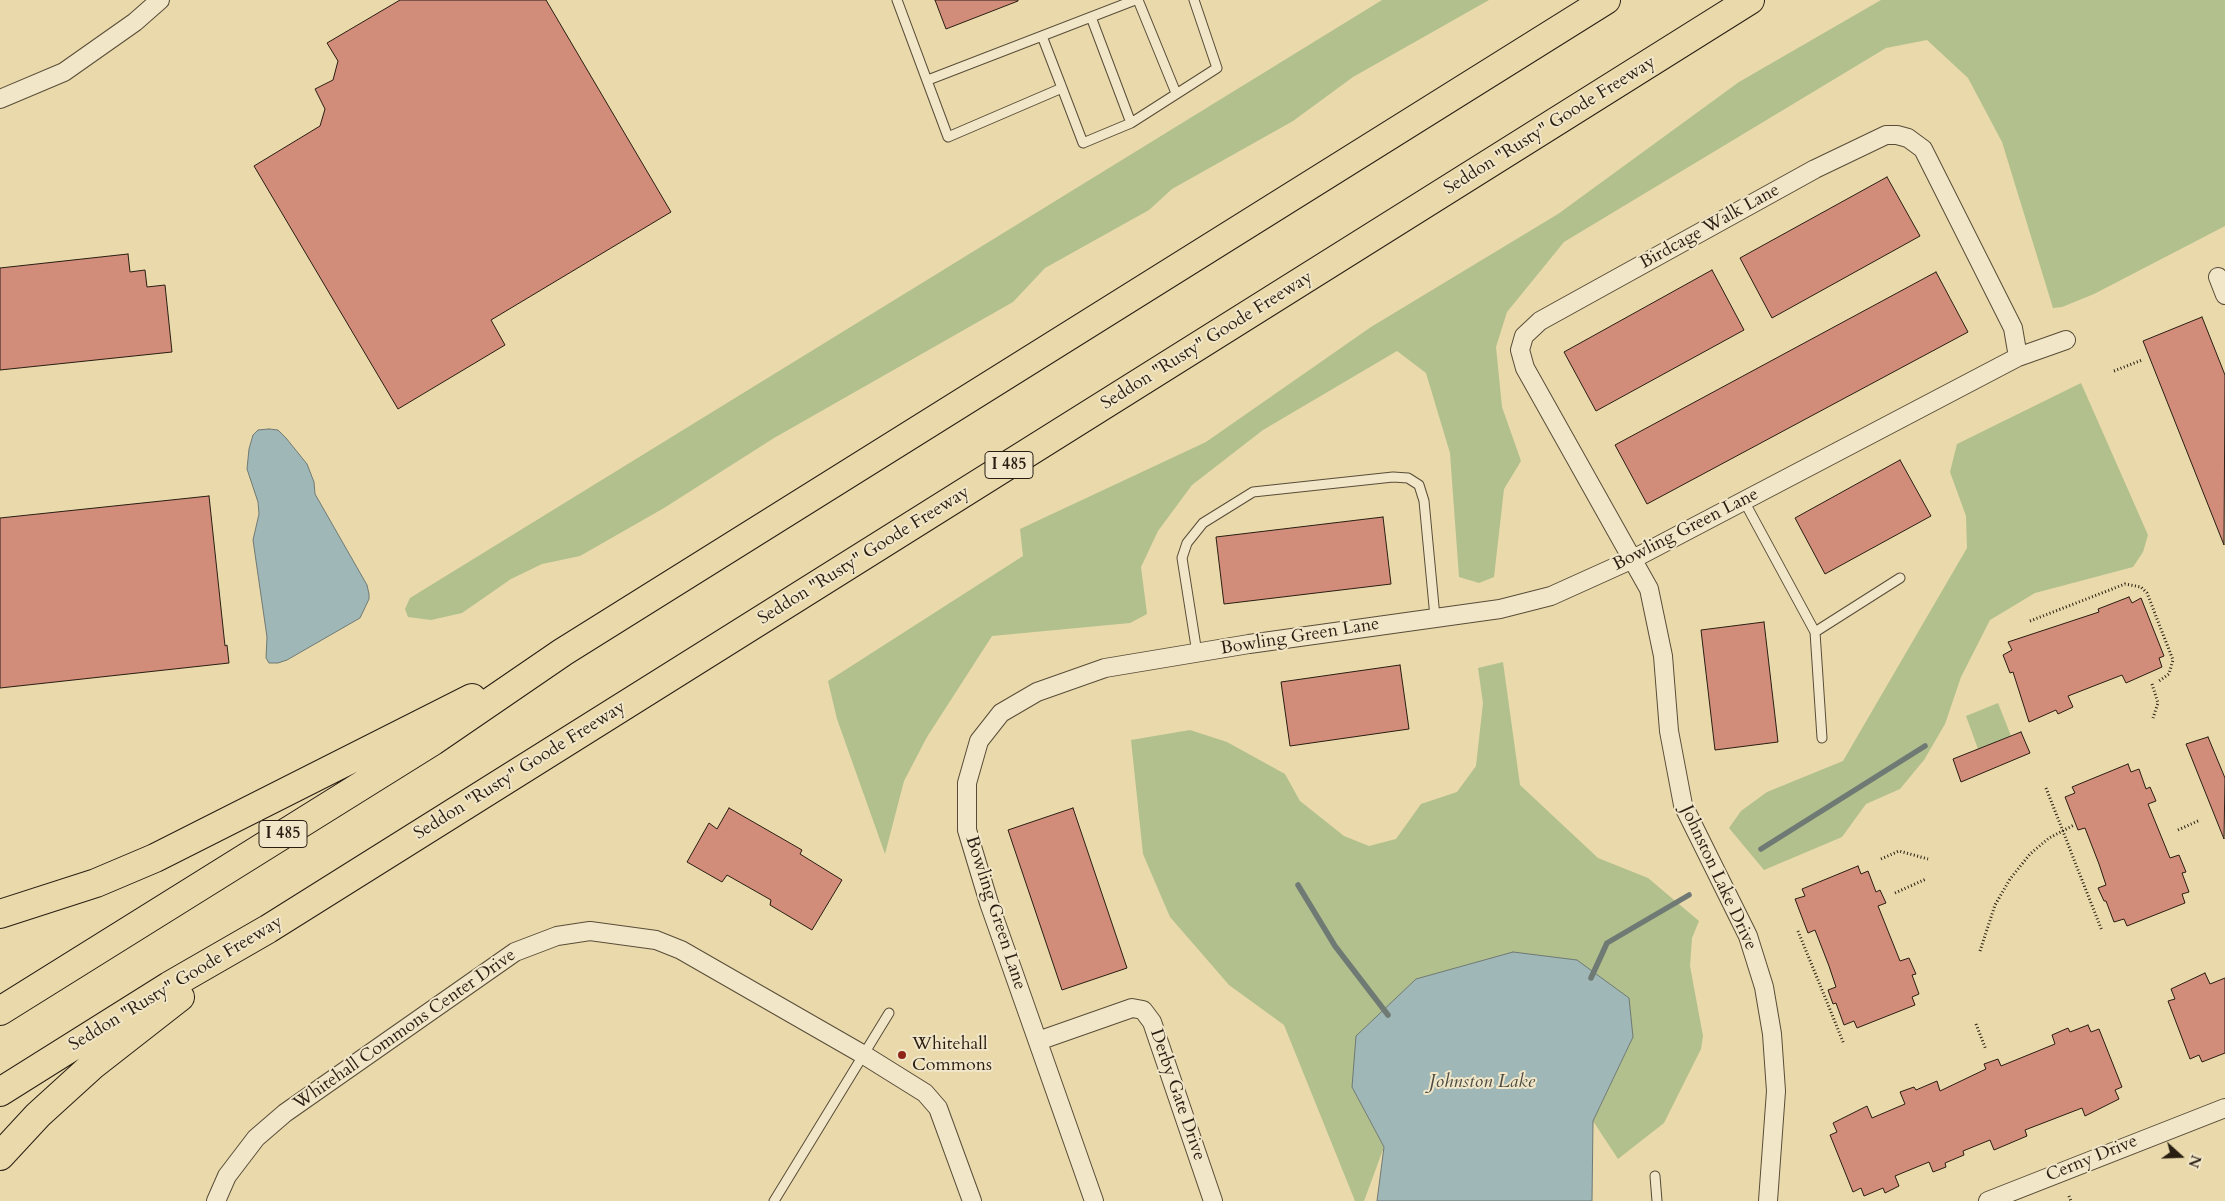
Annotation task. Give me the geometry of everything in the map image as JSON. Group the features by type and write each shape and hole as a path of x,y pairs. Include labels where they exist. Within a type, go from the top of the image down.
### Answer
{"highway":[{"name":"I 485","path":"0,1011 433,741 563,652 1606,0"},
{"name":"Seddon \"Rusty\" Goode Freeway","path":"0,1092 169,986 268,929 1750,0"},
{"path":"0,914 96,883 155,858 563,652"},
{"path":"0,1156 38,1115 93,1065 268,929"}],"street":[{"path":"0,99 64,72 135,22 160,0"},
{"name":"Birdcage Walk Lane","path":"1633,559 1525,368 1520,350 1524,336 1540,321 1815,169 1886,135 1908,138 1923,149 2013,328 2018,357"},
{"path":"2218,277 2225,295"},
{"name":"Bowling Green Lane","path":"1094,1201 989,904 967,830 967,783 979,741 1001,713 1037,692 1105,668 1435,617 1500,609 1551,596 1633,559 2018,357 2066,340"},
{"name":"Johnston Lake Drive","path":"1633,559 1649,589 1663,656 1669,731 1683,805 1748,936 1764,988 1772,1034 1776,1091 1768,1201"},
{"name":"Whitehall Commons Center Drive","path":"216,1201 227,1176 256,1138 285,1113 515,952 557,936 590,931 656,940 680,950 864,1055 925,1093 938,1108 972,1201"},
{"name":"Derby Gate Drive","path":"1038,1041 1132,1008 1144,1010 1152,1022 1213,1201"},
{"name":"Cerny Drive","path":"1988,1201 2225,1108"}],"lane":[{"path":"897,0 948,137 1062,88"},
{"path":"928,80 1137,0 1176,93"},
{"path":"1042,36 1084,143 1131,123 1217,68 1194,0"},
{"path":"1092,17 1131,123"},
{"path":"1197,653 1182,558 1193,534 1203,523 1253,492 1393,477 1408,478 1420,485 1424,501 1435,617"},
{"path":"1744,501 1814,632 1822,738"},
{"path":"1814,632 1900,578"},
{"path":"774,1201 889,1013"},
{"path":"1655,1176 1657,1201"}],"path":[{"path":"2114,371 2142,360"},
{"path":"2030,621 2125,584 2141,587 2147,593 2173,660 2169,674 2159,681"},
{"path":"2152,684 2158,703 2152,718"},
{"path":"2046,788 2102,931"},
{"path":"2178,830 2200,820"},
{"path":"1980,951 1995,904 2010,879 2030,854 2062,830 2074,825"},
{"path":"1881,860 1899,852 1928,859"},
{"path":"1895,893 1926,879"},
{"path":"1798,931 1844,1044"},
{"path":"1976,1024 1986,1050"},
{"path":"2069,1196 2071,1201"}],"green space":[{"path":"1382,0 1489,0 1353,77 1293,121 1172,189 1149,210 1045,268 1013,302 774,438 664,508 580,556 542,564 511,579 462,613 431,620 408,617 405,609 410,598"},
{"path":"1881,0 2225,0 2225,226 2094,294 2062,307 2053,308 2002,142 1968,78 1927,40 1886,48 1564,242 1507,312 1496,347 1502,407 1521,461 1504,489 1494,577 1479,583 1459,577 1450,453 1426,373 1397,351 1263,430 1192,485 1158,531 1141,567 1147,614 1130,623 992,636 927,737 904,781 885,854 837,719 828,681 1023,556 1020,529 1206,442 1371,327 1558,214 1739,82"},
{"path":"2081,383 2148,535 2143,552 2133,567 2035,593 1990,620 1961,677 1945,724 1924,760 1900,789 1866,804 1842,837 1764,870 1729,828 1741,811 1767,792 1843,761 1967,548 1966,516 1950,472 1957,444"},
{"path":"1503,662 1520,785 1598,858 1648,878 1699,921 1692,938 1690,966 1703,1036 1701,1049 1664,1123 1618,1159 1593,1121 1633,1037 1352,1087 1384,1147 1364,1201 1355,1201 1284,1025 1229,985 1170,917 1143,854 1131,740 1190,730 1227,742 1285,774 1300,801 1344,836 1369,846 1396,839 1421,804 1457,792 1476,766 1483,703 1478,668"},
{"path":"1998,703 2011,736 1978,749 1966,716"}],"water":[{"path":"258,430 278,430 307,464 314,482 315,494 367,585 369,594 369,599 360,618 287,660 278,663 269,663 266,658 267,637 253,540 259,514 258,502 247,469 249,449 253,435"},
{"name":"Johnston Lake","path":"1513,952 1577,960 1629,998 1633,1037 1593,1121 1592,1201 1377,1201 1384,1147 1352,1087 1356,1036 1416,979"}],"building":[{"path":"400,0 546,0 671,212 491,320 505,345 398,409 254,166 320,126 325,109 315,89 333,80 338,61 327,43"},
{"path":"935,0 1018,0 1018,1 946,29"},
{"path":"1887,177 1920,236 1772,318 1740,258"},
{"path":"128,254 130,272 145,270 147,287 165,285 172,352 0,370 0,268"},
{"path":"1712,270 1744,330 1596,411 1564,352"},
{"path":"1936,272 1968,332 1647,504 1615,445"},
{"path":"2202,317 2225,375 2224,545 2143,341"},
{"path":"1900,460 1931,516 1825,574 1795,518"},
{"path":"209,496 225,646 227,645 229,663 0,688 0,518"},
{"path":"1383,517 1391,584 1224,604 1216,537"},
{"path":"2129,597 2132,603 2141,598 2164,656 2159,658 2162,667 2126,683 2122,675 2068,696 2073,707 2058,714 2056,710 2029,722 2013,672 2010,673 2003,655 2012,650 2008,642 2099,612 2098,609"},
{"path":"1764,622 1778,742 1715,750 1701,630"},
{"path":"1400,665 1409,729 1290,746 1281,682"},
{"path":"2021,732 2030,753 1961,782 1953,759"},
{"path":"2208,737 2225,778 2224,839 2186,744"},
{"path":"2128,764 2131,772 2139,769 2146,789 2150,787 2156,801 2148,804 2170,858 2179,855 2186,872 2182,873 2189,892 2182,894 2185,903 2127,926 2124,919 2114,922 2106,901 2104,901 2098,888 2106,885 2085,828 2078,830 2065,797 2075,793 2072,787"},
{"path":"729,808 802,850 800,854 842,880 812,930 770,905 771,900 727,875 722,882 687,862 709,823 717,829"},
{"path":"1073,808 1127,968 1062,990 1008,830"},
{"path":"1858,866 1861,874 1868,871 1876,892 1880,890 1886,903 1878,906 1900,961 1909,958 1916,974 1912,975 1919,994 1912,997 1915,1005 1857,1028 1854,1021 1844,1025 1836,1003 1833,1004 1828,990 1836,987 1829,966 1815,930 1808,933 1795,899 1805,896 1802,889"},
{"path":"2205,973 2210,984 2225,978 2225,1053 2202,1062 2199,1055 2190,1059 2168,1001 2175,999 2171,989"},
{"path":"2088,1025 2091,1032 2099,1029 2122,1087 2115,1090 2119,1099 2085,1116 2082,1108 2025,1130 2027,1136 1994,1150 1990,1140 1963,1151 1964,1155 1945,1163 1946,1167 1933,1172 1929,1162 1895,1176 1899,1186 1885,1193 1883,1188 1864,1196 1861,1188 1853,1192 1830,1135 1837,1132 1833,1123 1867,1106 1872,1118 1905,1104 1900,1092 1914,1087 1916,1090 1937,1081 1940,1091 1986,1069 1984,1064 1998,1059 2001,1066 2055,1044 2052,1035 2068,1028 2070,1032"}],"waterway":[{"path":"1761,849 1925,746"},
{"path":"1298,885 1335,946 1388,1015"},
{"path":"1591,978 1607,943 1689,895"}],"place":[{"name":"Whitehall Commons","path":"902,1055"}]}
